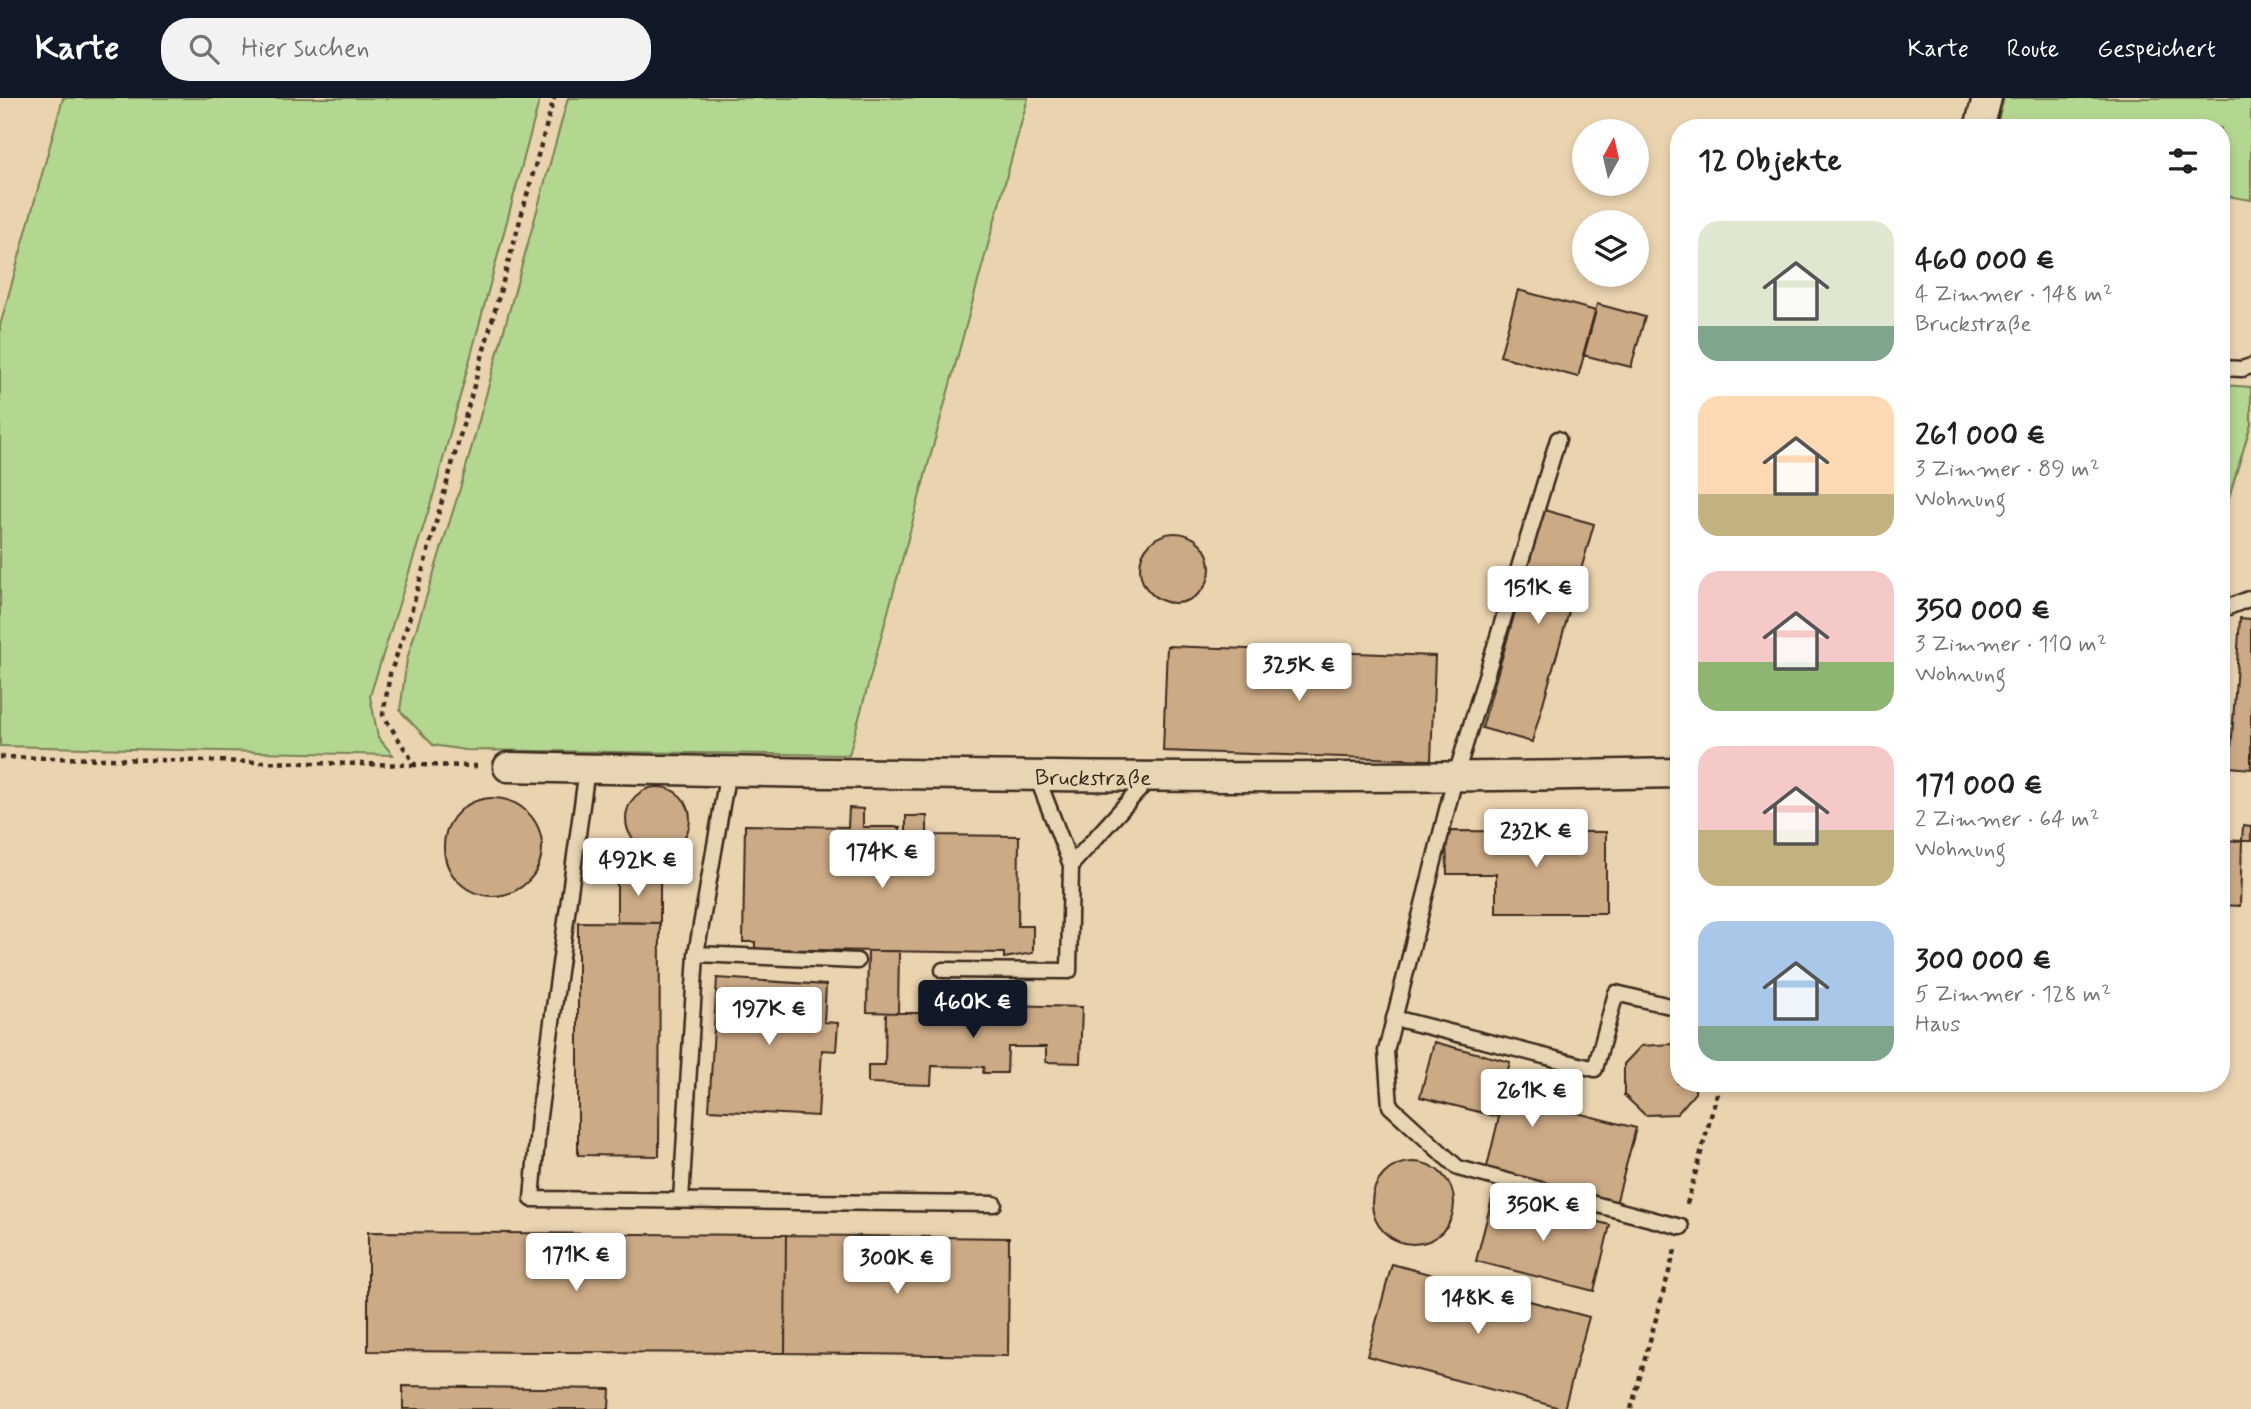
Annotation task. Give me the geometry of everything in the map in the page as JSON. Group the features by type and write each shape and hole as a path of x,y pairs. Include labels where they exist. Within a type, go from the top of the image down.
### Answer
{"street":[{"path":"1981,119 1987,98"},
{"name":"Bruckstraße","path":"508,767 1149,778 1455,778 1670,773"}],"lane":[{"path":"2230,368 2251,366"},
{"path":"1558,439 1455,778 1394,1018 1386,1051 1390,1106 1458,1168 1681,1227"},
{"path":"2230,606 2251,598"},
{"path":"587,769 539,1116 532,1199 994,1204"},
{"path":"681,1200 696,954 728,771"},
{"path":"943,970 1069,971 1071,865 1037,777"},
{"path":"1071,865 1149,778"},
{"path":"696,954 857,961"},
{"path":"1394,1018 1595,1069 1616,993 1670,1006"}],"path":[{"path":"415,765 383,715 390,674 412,610 554,98"},
{"path":"0,757 508,767"}],"green space":[{"path":"63,98 540,98 434,493 370,696 378,737 393,755 0,746 0,326"},
{"path":"568,98 1028,98 849,755 465,750 433,745 400,711 407,659 462,482"},
{"path":"2004,98 2251,98 2251,200 2230,196 2230,119 1998,119"},
{"path":"2230,386 2251,387 2251,424 2230,494"}],"building":[{"path":"1518,290 1596,311 1578,377 1500,356"},
{"path":"1597,304 1645,317 1631,367 1583,355"},
{"path":"1544,510 1594,524 1532,742 1482,728"},
{"path":"1168,533 1182,533 1195,539 1204,548 1210,568 1208,581 1200,593 1182,603 1168,603 1155,597 1146,588 1140,575 1140,561 1146,548 1155,539"},
{"path":"2240,618 2251,619 2251,769 2230,767"},
{"path":"1167,646 1435,656 1431,760 1163,751"},
{"path":"652,787 664,787 681,796 688,807 688,831 681,842 664,851 652,851 640,846 631,837 626,825 626,813 631,801 640,792"},
{"path":"493,798 512,801 528,812 539,828 542,847 539,866 528,882 512,893 493,896 474,893 458,882 447,866 444,847 447,828 458,812 474,801"},
{"path":"849,808 863,809 863,827 900,827 900,835 906,835 906,816 927,816 927,835 1019,836 1018,926 1033,926 1033,953 1004,958 1004,953 755,949 755,942 743,942 745,825 848,827"},
{"path":"2243,826 2251,827 2251,841 2242,841"},
{"path":"1446,831 1606,832 1606,913 1496,913 1496,874 1447,874"},
{"path":"2230,840 2242,841 2240,906 2230,905"},
{"path":"617,874 660,875 660,923 617,922"},
{"path":"578,922 660,923 659,1156 578,1155"},
{"path":"868,951 899,951 898,1013 867,1012"},
{"path":"717,978 826,985 824,1022 838,1023 836,1051 822,1050 818,1116 709,1110"},
{"path":"924,995 940,995 940,1014 1008,1015 1008,1005 1082,1007 1080,1063 1046,1062 1046,1047 1008,1047 1007,1073 983,1073 984,1067 932,1066 931,1085 868,1083 868,1065 885,1065 886,1013 924,1013"},
{"path":"1434,1042 1510,1062 1502,1094 1636,1128 1616,1204 1486,1171 1499,1117 1420,1097"},
{"path":"1670,1044 1670,1092 1695,1092 1677,1114 1645,1115 1624,1095 1624,1064 1641,1046"},
{"path":"1413,1162 1429,1165 1442,1174 1451,1187 1454,1203 1451,1219 1442,1232 1429,1241 1413,1244 1397,1241 1384,1232 1375,1219 1372,1203 1375,1187 1384,1174 1397,1165"},
{"path":"1493,1195 1610,1225 1594,1291 1476,1261"},
{"path":"368,1232 786,1235 785,1353 368,1351"},
{"path":"786,1235 1009,1238 1008,1356 785,1353"},
{"path":"1392,1264 1589,1317 1564,1409 1367,1356"},
{"path":"403,1386 610,1389 609,1409 403,1409"}]}
